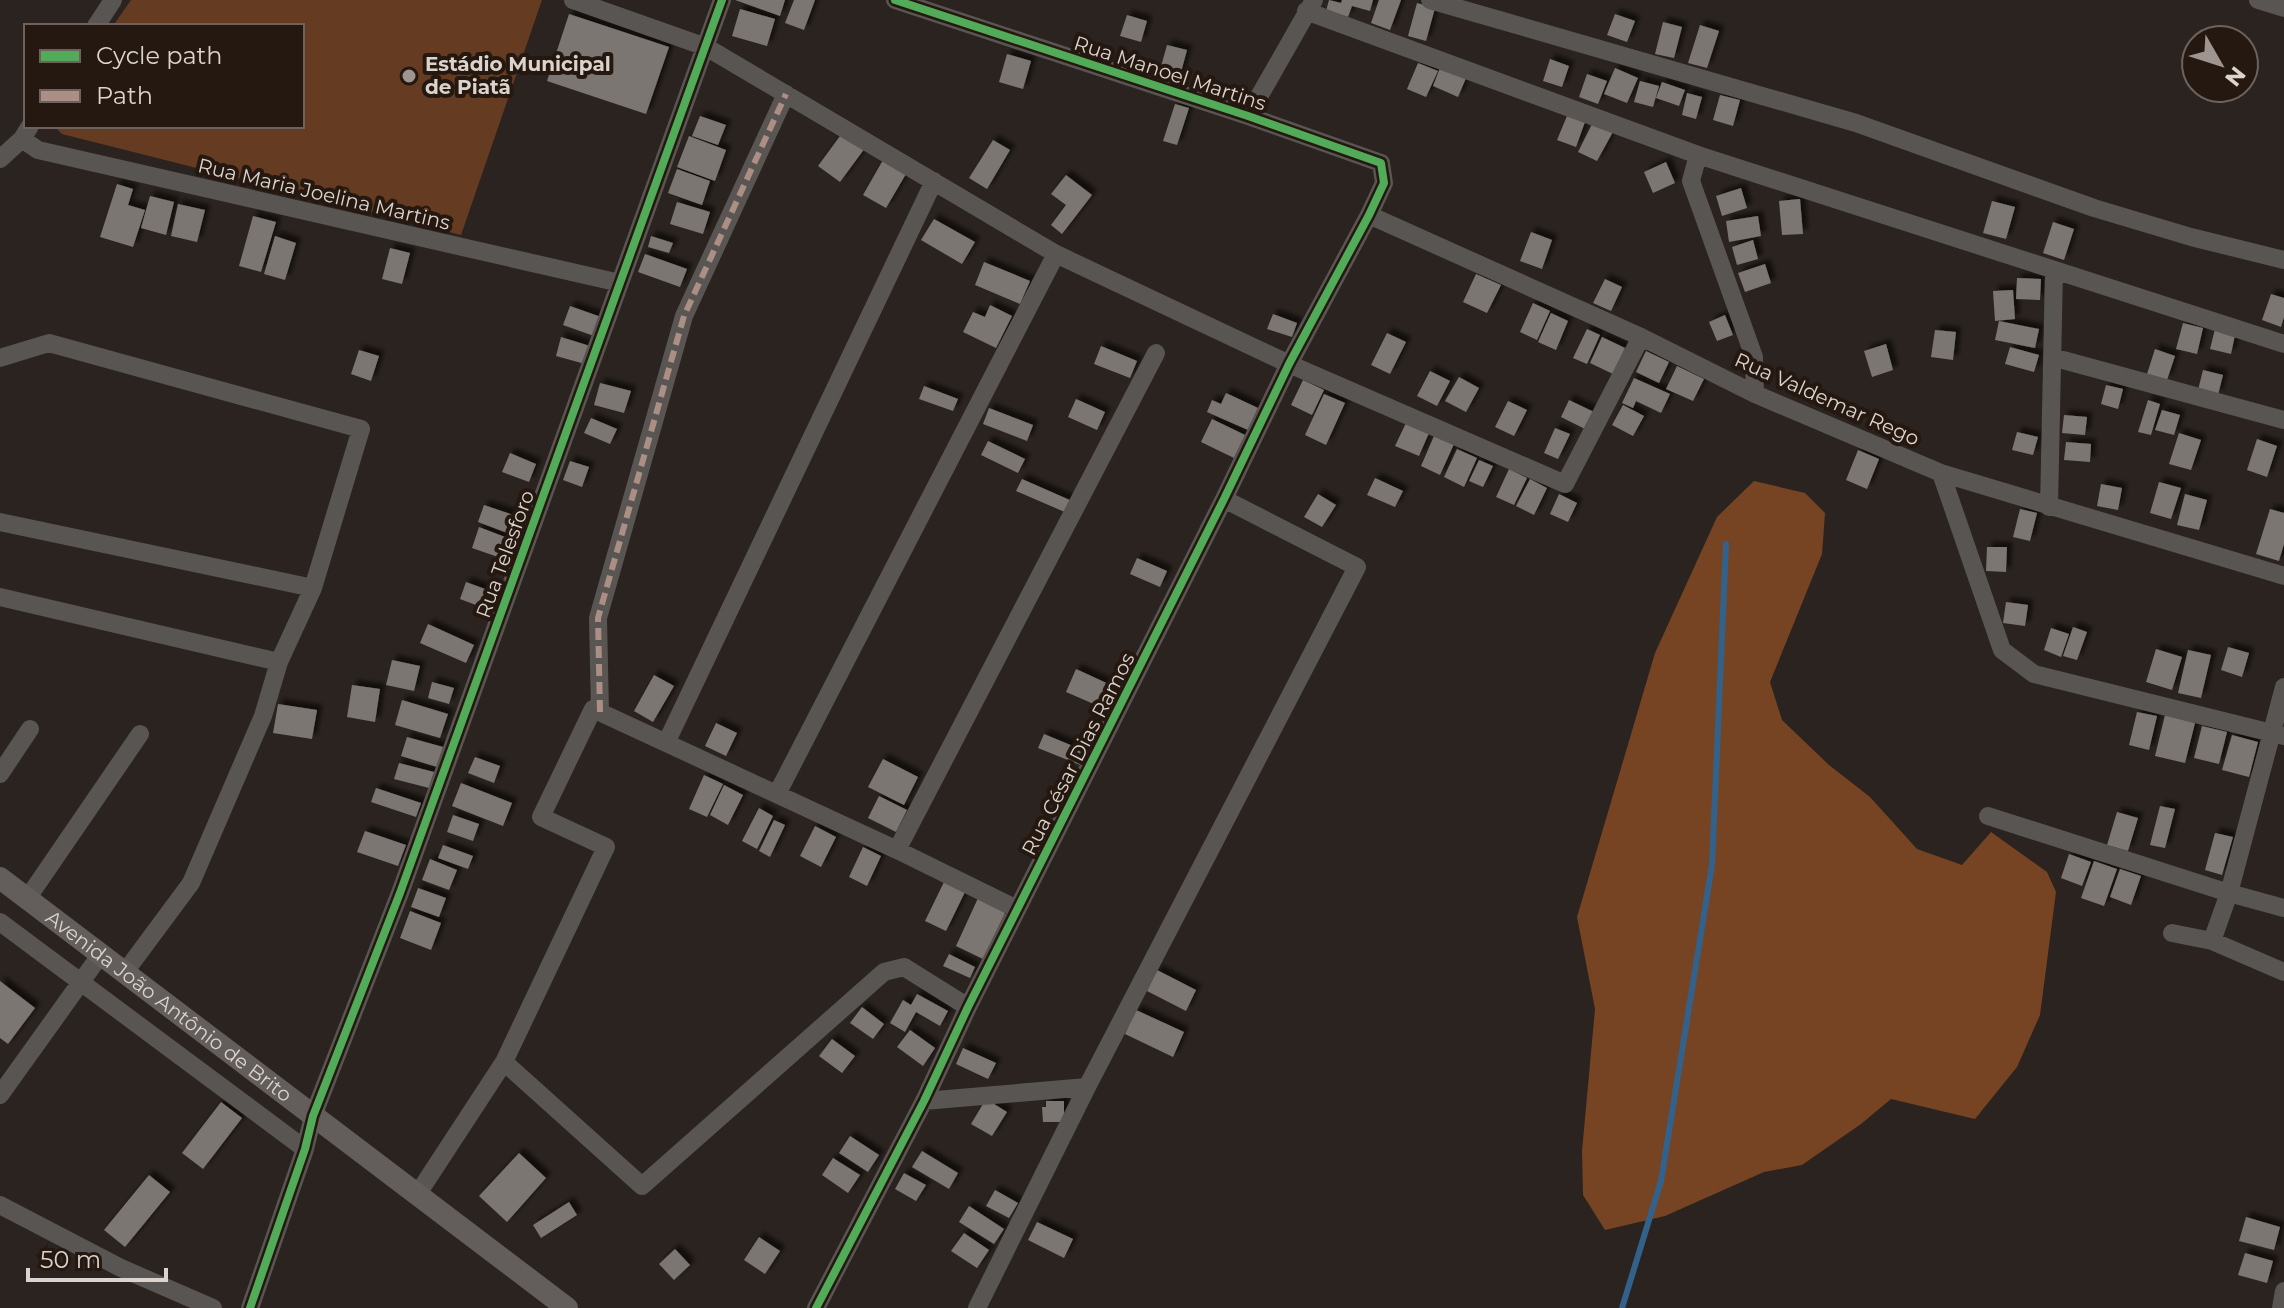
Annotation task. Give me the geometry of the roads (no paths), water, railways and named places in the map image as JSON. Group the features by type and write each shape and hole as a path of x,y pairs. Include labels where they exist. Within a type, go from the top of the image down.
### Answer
{"main road":[{"name":"Avenida João Antônio de Brito","path":"0,878 567,1308"}],"street":[{"path":"97,24 113,0"},
{"path":"573,0 706,47 1056,254 1289,364 1565,484 1641,337"},
{"name":"Rua Telesforo","path":"250,1308 305,1149 313,1116 400,893 722,0"},
{"name":"Rua Manoel Martins","path":"895,0 1381,163 1384,183 1369,215"},
{"path":"1430,0 1856,123 2094,208 2284,260"},
{"path":"2258,0 2284,8"},
{"path":"1248,116 1310,5 1698,155 2284,344"},
{"path":"600,712 598,618 684,316 786,94"},
{"path":"0,159 26,132"},
{"name":"Rua Maria Joelina Martins","path":"26,132 38,150 620,283"},
{"path":"1698,155 1691,181 1754,357 1755,394"},
{"path":"668,739 934,181"},
{"name":"Rua Valdemar Rego","path":"1369,215 1641,337 1755,394 1941,473 2284,576"},
{"name":"Rua César Dias Ramos","path":"816,1308 924,1101 1289,364 1369,215"},
{"path":"777,794 1056,254"},
{"path":"2049,507 2054,270"},
{"path":"0,358 49,343 361,429 313,588 279,662 263,716 191,883 125,972"},
{"path":"897,850 1156,353"},
{"path":"2052,357 2284,420"},
{"path":"1941,473 2002,650 2034,674 2277,734"},
{"path":"977,1308 1087,1087 1357,567 1224,499"},
{"path":"0,522 313,588"},
{"path":"0,597 279,662"},
{"path":"2212,941 2277,734 2284,687"},
{"path":"417,1195 504,1062 606,847 541,817 593,709 1017,909"},
{"path":"0,774 30,729"},
{"path":"27,899 140,734"},
{"path":"1988,816 2284,908"},
{"path":"0,922 305,1149"},
{"path":"2172,933 2212,941 2284,972"},
{"path":"0,1095 101,954"},
{"path":"504,1062 642,1186 884,972 904,967 968,1007"},
{"path":"924,1101 1087,1087"},
{"path":"0,1205 121,1268 213,1308"},
{"path":"2281,1308 2284,1291"}],"waterway":[{"path":"1622,1308 1661,1181 1712,865 1726,544"}],"place":[{"name":"Estádio Municipal de Piatã","path":"409,76"}]}
